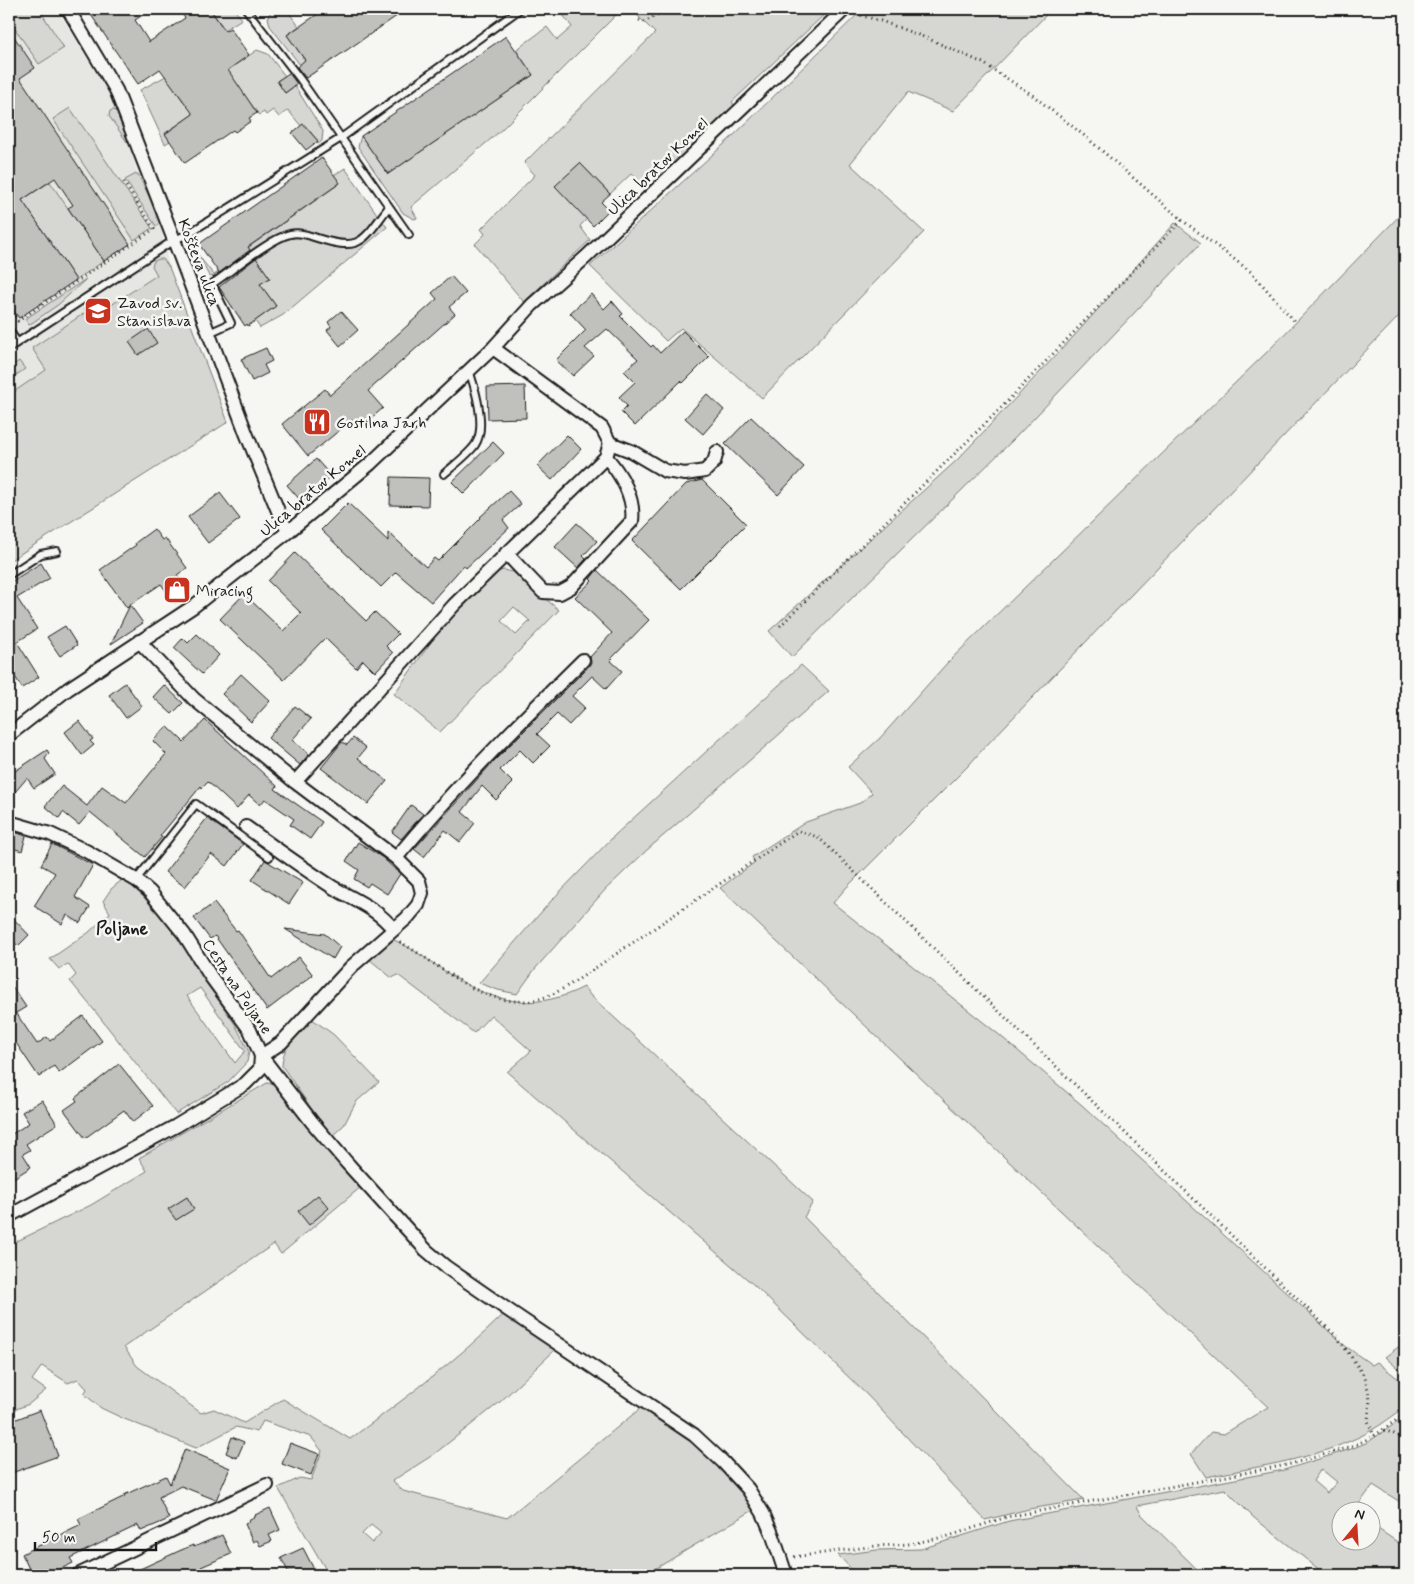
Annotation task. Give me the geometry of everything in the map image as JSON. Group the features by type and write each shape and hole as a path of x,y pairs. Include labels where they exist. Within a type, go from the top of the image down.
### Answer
{"street":[{"name":"Koščeva ulica","path":"68,9 116,90 257,460 283,523 290,531"},
{"name":"Ulica bratov Komel","path":"9,735 68,689 194,606 290,531 370,464 493,348 532,305 586,257 844,10"},
{"path":"493,348 602,428 610,443 631,451 665,471 685,474 705,471 714,462 717,452"},
{"path":"295,782 454,606 606,457 610,443"},
{"path":"506,554 543,592 560,594 571,587 632,520 634,510 626,487 606,457"},
{"path":"139,641 194,699 295,782 396,858 419,881 422,893 418,904 407,918 351,967 281,1042 261,1056 335,1150 397,1218 446,1267 694,1435 724,1462 748,1489 763,1513 774,1536 786,1575"},
{"path":"396,858 434,812 489,753 583,660"},
{"name":"Cesta na Poljane","path":"9,822 50,834 86,851 136,880 150,892 184,934 211,977 250,1030 261,1056 260,1069 245,1084 176,1126 9,1216"},
{"path":"246,827 334,887 375,911 387,921 390,932"},
{"path":"78,1575 267,1485"}],"lane":[{"path":"9,348 174,240 188,234 341,138 520,9"},
{"path":"250,10 388,208 409,235"},
{"path":"209,333 231,322 212,284 275,241 291,234 306,234 341,245 353,245 366,237 388,208"},
{"path":"9,330 17,342"},
{"path":"444,474 475,445 479,436 480,410 469,370"},
{"path":"9,575 41,554 57,551"},
{"path":"136,880 196,804 269,857"}],"path":[{"path":"639,20 645,22 667,9"},
{"path":"844,10 897,27 984,63 1031,94 1086,136 1182,220 1251,272 1296,323"},
{"path":"9,308 18,321 154,230 123,181"},
{"path":"780,626 1001,408 1182,220"},
{"path":"390,932 461,982 479,991 500,998 518,1001 535,1000 560,991 575,982 789,836 798,831 818,837 1338,1338 1365,1377 1370,1399 1368,1421 1374,1436"},
{"path":"781,1560 809,1554 910,1544 949,1536 1007,1517 1287,1465 1351,1447 1374,1436 1405,1414"},
{"path":"1383,1430 1405,1438"}],"shaded area":[{"name":"Zavod sv. Stanislava","path":"9,9 57,9 108,92 128,141 138,174 160,224 169,267 228,422 9,563"},
{"path":"9,9 39,9 64,48 39,64 9,20"},
{"path":"210,9 234,9 242,19 222,31 223,27"},
{"path":"272,9 286,9 299,26 287,35 314,73 308,73 304,70 270,26 268,17"},
{"path":"573,9 622,9 499,132 411,207 417,218 414,219 403,213 358,147 361,136 388,174 533,75 516,50 547,27 557,40 572,27 563,15"},
{"path":"631,9 830,9 732,102 734,105 646,189 632,173 610,194 580,163 556,186 587,219 580,226 590,240 524,302 475,244 485,234 481,229 535,175 524,163 655,33"},
{"path":"863,9 1052,9 953,111 908,92 850,164 924,232 762,398 681,328 666,341 590,266 733,136"},
{"path":"257,50 268,54 285,76 277,81 285,93 295,86 323,131 322,141 318,144 316,142 318,141 304,124 301,126 288,110 279,117 273,110 266,115 264,112 259,115 237,85 165,133 170,141 165,144 140,90 166,76 183,101"},
{"path":"70,108 152,228 134,240 53,119"},
{"path":"110,111 116,111 127,142 109,116"},
{"path":"345,168 377,214 368,228 358,237 349,241 339,241 310,233 290,232 271,239 214,277 209,276 198,255 214,275 230,264 229,261 339,184 334,175"},
{"path":"138,174 150,198 160,224 156,226 125,180"},
{"path":"50,182 104,261 76,280 22,200"},
{"path":"1405,210 1405,310 968,766 833,903 997,1033 1083,1106 1344,1345 1372,1365 1377,1362 1405,1384 1405,1407 1379,1426 1357,1438 1333,1448 1297,1459 1206,1477 1191,1454 1211,1432 1224,1434 1268,1407 720,888 755,862 752,857 806,822 860,803 872,793 848,767 880,738 948,662 1268,351"},
{"path":"383,222 387,227 283,315 260,328 255,321 276,306 260,284 270,278 256,259 278,243 293,238 310,239 341,248 349,249 356,247 362,244"},
{"path":"1175,223 1201,243 1016,437 792,657 769,631 957,460 1074,336"},
{"path":"163,259 169,267 228,422 9,561 9,395 46,370 32,348 86,312 84,308 92,302 102,311 157,275 152,266 154,261"},
{"path":"86,279 59,304 29,325 25,319"},
{"path":"19,361 25,369 9,380 9,368"},
{"path":"504,570 513,572 559,610 440,732 394,694 439,631 496,572","holes":["514,607 530,621 516,635 501,621"]},
{"path":"801,665 829,691 647,850 605,890 535,969 517,994 479,983 551,901 615,835"},
{"path":"123,879 131,883 175,932 197,969 235,1024 249,1052 247,1062 228,1082 176,1114 70,981 76,975 68,964 59,969 50,959 88,933 110,913 103,901 111,889","holes":["200,988 245,1051 235,1063 187,996"]},
{"path":"392,939 473,988 504,999 535,1001 551,999 584,987 590,995 813,1202 804,1217 1084,1500 1029,1509 985,1520 868,1396 754,1285 507,1072 531,1051 491,1015 474,1033 398,975 392,978 369,959"},
{"path":"311,1018 334,1035 379,1082 356,1102 344,1125 331,1137 282,1066 288,1045"},
{"path":"267,1083 279,1088 308,1128 361,1187 281,1254 274,1244 124,1347 137,1366 201,1413 214,1409 244,1423 283,1399 350,1439 448,1364 504,1314 555,1350 500,1402 433,1455 392,1481 403,1491 507,1518 642,1407 700,1448 739,1486 755,1509 645,1575 329,1575 278,1488 300,1478 311,1480 322,1451 311,1437 263,1421 257,1432 236,1427 196,1448 101,1408 84,1394 87,1389 78,1379 68,1383 42,1366 32,1380 46,1390 29,1404 9,1412 9,1245 91,1205 147,1171 139,1158","holes":["371,1525 381,1533 372,1543 362,1534"]},
{"path":"1405,1342 1405,1375 1385,1357"},
{"path":"1405,1417 1405,1505 1373,1485 1361,1502 1332,1502 1332,1552 1382,1552 1382,1532 1405,1547 1405,1575 1326,1575 1253,1517 1225,1489 1137,1506 1141,1514 1203,1575 857,1575 838,1555 877,1550 921,1549 1009,1521 1284,1470 1368,1442","holes":["1321,1469 1337,1482 1327,1493 1313,1481"]}],"building":[{"path":"87,9 152,9 135,20 149,42 185,18 178,9 210,9 225,31 230,28 249,55 228,70 257,113 249,118 251,121 235,132 233,130 185,163 165,134 193,114 160,69 138,84"},
{"path":"325,9 407,9 306,78 297,67 305,60 287,35"},
{"path":"9,29 35,68 20,78 130,244 104,261 68,208 73,205 55,178 22,200 76,280 19,318 9,304"},
{"path":"506,36 533,75 388,174 361,136"},
{"path":"289,73 297,84 285,93 277,81"},
{"path":"303,124 318,141 306,150 292,133"},
{"path":"322,158 340,183 248,247 250,250 219,273 199,244"},
{"path":"580,163 610,194 601,202 609,210 593,226 555,186"},
{"path":"256,258 270,278 260,284 276,306 248,326 247,324 245,326 219,287"},
{"path":"451,276 466,293 449,307 455,314 368,391 383,408 360,428 352,420 308,456 282,424 325,389 330,395 437,299 432,293"},
{"path":"591,294 604,309 612,301 623,314 620,316 651,347 653,345 660,353 683,331 709,357 683,383 681,381 635,426 621,412 627,406 619,397 635,382 624,371 638,359 607,329 585,348 594,356 573,376 556,360 586,330 570,313"},
{"path":"341,311 358,330 340,346 327,330 331,327 328,322"},
{"path":"148,329 157,343 138,355 129,342"},
{"path":"266,348 272,361 264,365 268,373 252,381 241,359"},
{"path":"525,386 526,418 488,419 487,387"},
{"path":"707,394 724,410 703,434 685,418"},
{"path":"751,417 804,467 778,495 725,444"},
{"path":"567,435 581,449 552,480 537,466"},
{"path":"493,442 504,453 464,494 452,482"},
{"path":"316,459 331,476 302,502 287,485"},
{"path":"391,477 429,478 428,506 390,505"},
{"path":"702,480 746,524 681,589 632,541 686,484"},
{"path":"509,491 521,504 503,520 509,528 466,568 464,565 431,602 396,572 381,587 321,530 348,503 388,541 388,532 426,567 434,558 438,561 480,517"},
{"path":"220,493 240,519 208,543 188,517"},
{"path":"577,523 597,541 583,556 586,559 578,568 555,547"},
{"path":"154,529 162,540 165,538 187,568 177,575 190,592 175,603 161,584 127,608 100,570 136,545 135,543"},
{"path":"295,553 366,621 375,612 398,634 386,646 393,653 375,672 363,660 356,668 325,638 284,680 220,619 244,594 283,631 301,613 268,581"},
{"path":"41,563 50,578 17,598 37,629 17,642 39,677 22,688 9,667 9,583"},
{"path":"597,570 649,620 610,660 622,671 606,689 592,676 572,696 585,708 569,725 557,714 537,734 550,746 533,763 520,750 500,770 513,783 496,800 482,786 462,812 475,823 460,842 445,830 424,857 414,849 493,762 589,666 591,662 590,657 612,633 575,597 592,581 590,579"},
{"path":"130,605 143,623 111,644"},
{"path":"65,626 77,645 60,656 47,637"},
{"path":"197,634 219,655 202,674 174,648 183,638 188,643"},
{"path":"241,674 270,701 251,722 222,694"},
{"path":"125,683 142,706 126,718 109,695"},
{"path":"164,685 183,703 172,714 153,697"},
{"path":"295,706 311,719 292,740 309,754 300,765 268,738"},
{"path":"205,720 277,786 275,789 322,822 310,839 290,825 294,819 265,799 260,805 249,795 237,809 208,782 202,788 201,786 145,857 90,812 79,825 63,812 59,818 45,806 62,786 87,806 102,786 126,803 166,754 153,741 167,726 184,742"},
{"path":"79,721 93,739 90,741 94,745 82,755 65,732"},
{"path":"353,738 366,748 358,758 387,781 368,804 321,768 342,742 347,745"},
{"path":"47,750 49,753 45,759 55,774 34,788 27,778 9,799 9,775"},
{"path":"411,805 423,814 401,839 392,832"},
{"path":"207,818 243,844 227,866 211,854 185,887 165,872"},
{"path":"9,830 26,836 22,851 9,847"},
{"path":"358,842 383,858 400,874 387,894 370,883 367,887 354,879 359,870 346,861"},
{"path":"52,844 93,865 75,897 90,907 80,923 67,915 62,924 34,906 55,873 41,865"},
{"path":"265,860 303,883 289,904 252,880"},
{"path":"214,903 236,931 238,930 271,979 299,957 313,975 267,1010 215,936 210,939 194,918"},
{"path":"9,914 29,935 18,946 9,936"},
{"path":"285,929 325,934 340,947 333,959"},
{"path":"9,982 26,1007 16,1013 37,1044 47,1037 50,1041 83,1016 102,1041 59,1073 54,1066 39,1077 16,1043 9,1048"},
{"path":"119,1064 153,1106 133,1122 124,1110 85,1138 64,1110 77,1101 75,1098"},
{"path":"42,1100 57,1124 26,1144 30,1150 23,1154 31,1167 9,1181 9,1136 29,1123 22,1112"},
{"path":"318,1195 329,1208 309,1225 298,1211"},
{"path":"187,1197 194,1209 176,1220 168,1209"},
{"path":"40,1410 58,1456 9,1474 9,1422"},
{"path":"232,1437 244,1442 237,1458 226,1453"},
{"path":"290,1443 319,1454 311,1475 282,1464"},
{"path":"185,1449 230,1468 216,1500 181,1486 159,1497 169,1519 141,1531 138,1525 70,1558 73,1563 50,1574 47,1570 32,1575 22,1554 81,1525 78,1519 124,1495 166,1476 170,1484"},
{"path":"270,1508 280,1530 269,1535 272,1541 260,1546 257,1540 253,1542 245,1524 255,1515"},
{"path":"222,1535 231,1554 201,1567 203,1572 195,1575 127,1575 193,1545 194,1547"},
{"path":"303,1548 317,1575 290,1575 281,1558"}],"place":[{"name":"Zavod sv. Stanislava","path":"98,311"},
{"name":"Gostilna Jarh","path":"317,422"},
{"name":"Miracing","path":"177,590"}],"district":[{"name":"Poljane","path":"122,928"}]}
